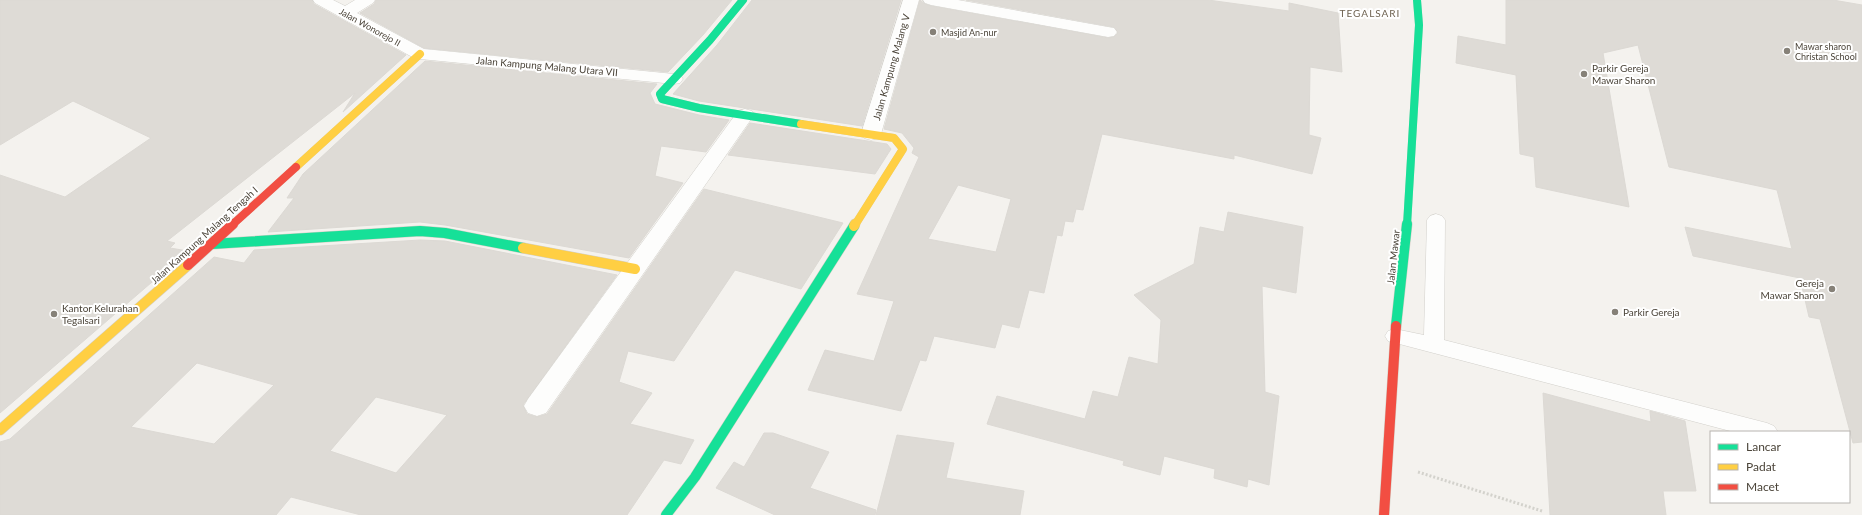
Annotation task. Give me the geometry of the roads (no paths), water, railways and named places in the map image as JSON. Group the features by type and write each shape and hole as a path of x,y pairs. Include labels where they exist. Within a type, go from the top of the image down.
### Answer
{"street":[{"name":"Jalan Wonorejo II","path":"321,0 420,54"},
{"path":"345,13 367,0"},
{"path":"666,515 695,477 903,149 894,138 699,108 662,99 660,94 710,40 743,0"},
{"name":"Jalan Kampung Malang V","path":"871,134 910,0"},
{"path":"931,0 1108,32"},
{"name":"Jalan Mawar","path":"1384,515 1395,336 1406,238 1419,26 1417,0"},
{"name":"Jalan Kampung Malang Utara VII","path":"420,54 674,78"},
{"name":"Jalan Kampung Malang Tengah I","path":"0,430 212,244 420,54"},
{"path":"537,406 745,115"},
{"path":"212,244 420,231 446,233 635,269"}],"lane":[{"path":"1434,345 1436,220"},
{"path":"1395,336 1763,431"}],"place":[{"name":"Masjid An-nur","path":"933,32"},
{"name":"Mawar sharon Christan School","path":"1787,51"},
{"name":"Parkir Gereja Mawar Sharon","path":"1584,74"},
{"name":"Gereja Mawar Sharon","path":"1832,289"},
{"name":"Parkir Gereja","path":"1615,312"},
{"name":"Kantor Kelurahan Tegalsari","path":"54,314"}],"district":[{"name":"TEGALSARI","path":"1370,13"}]}
